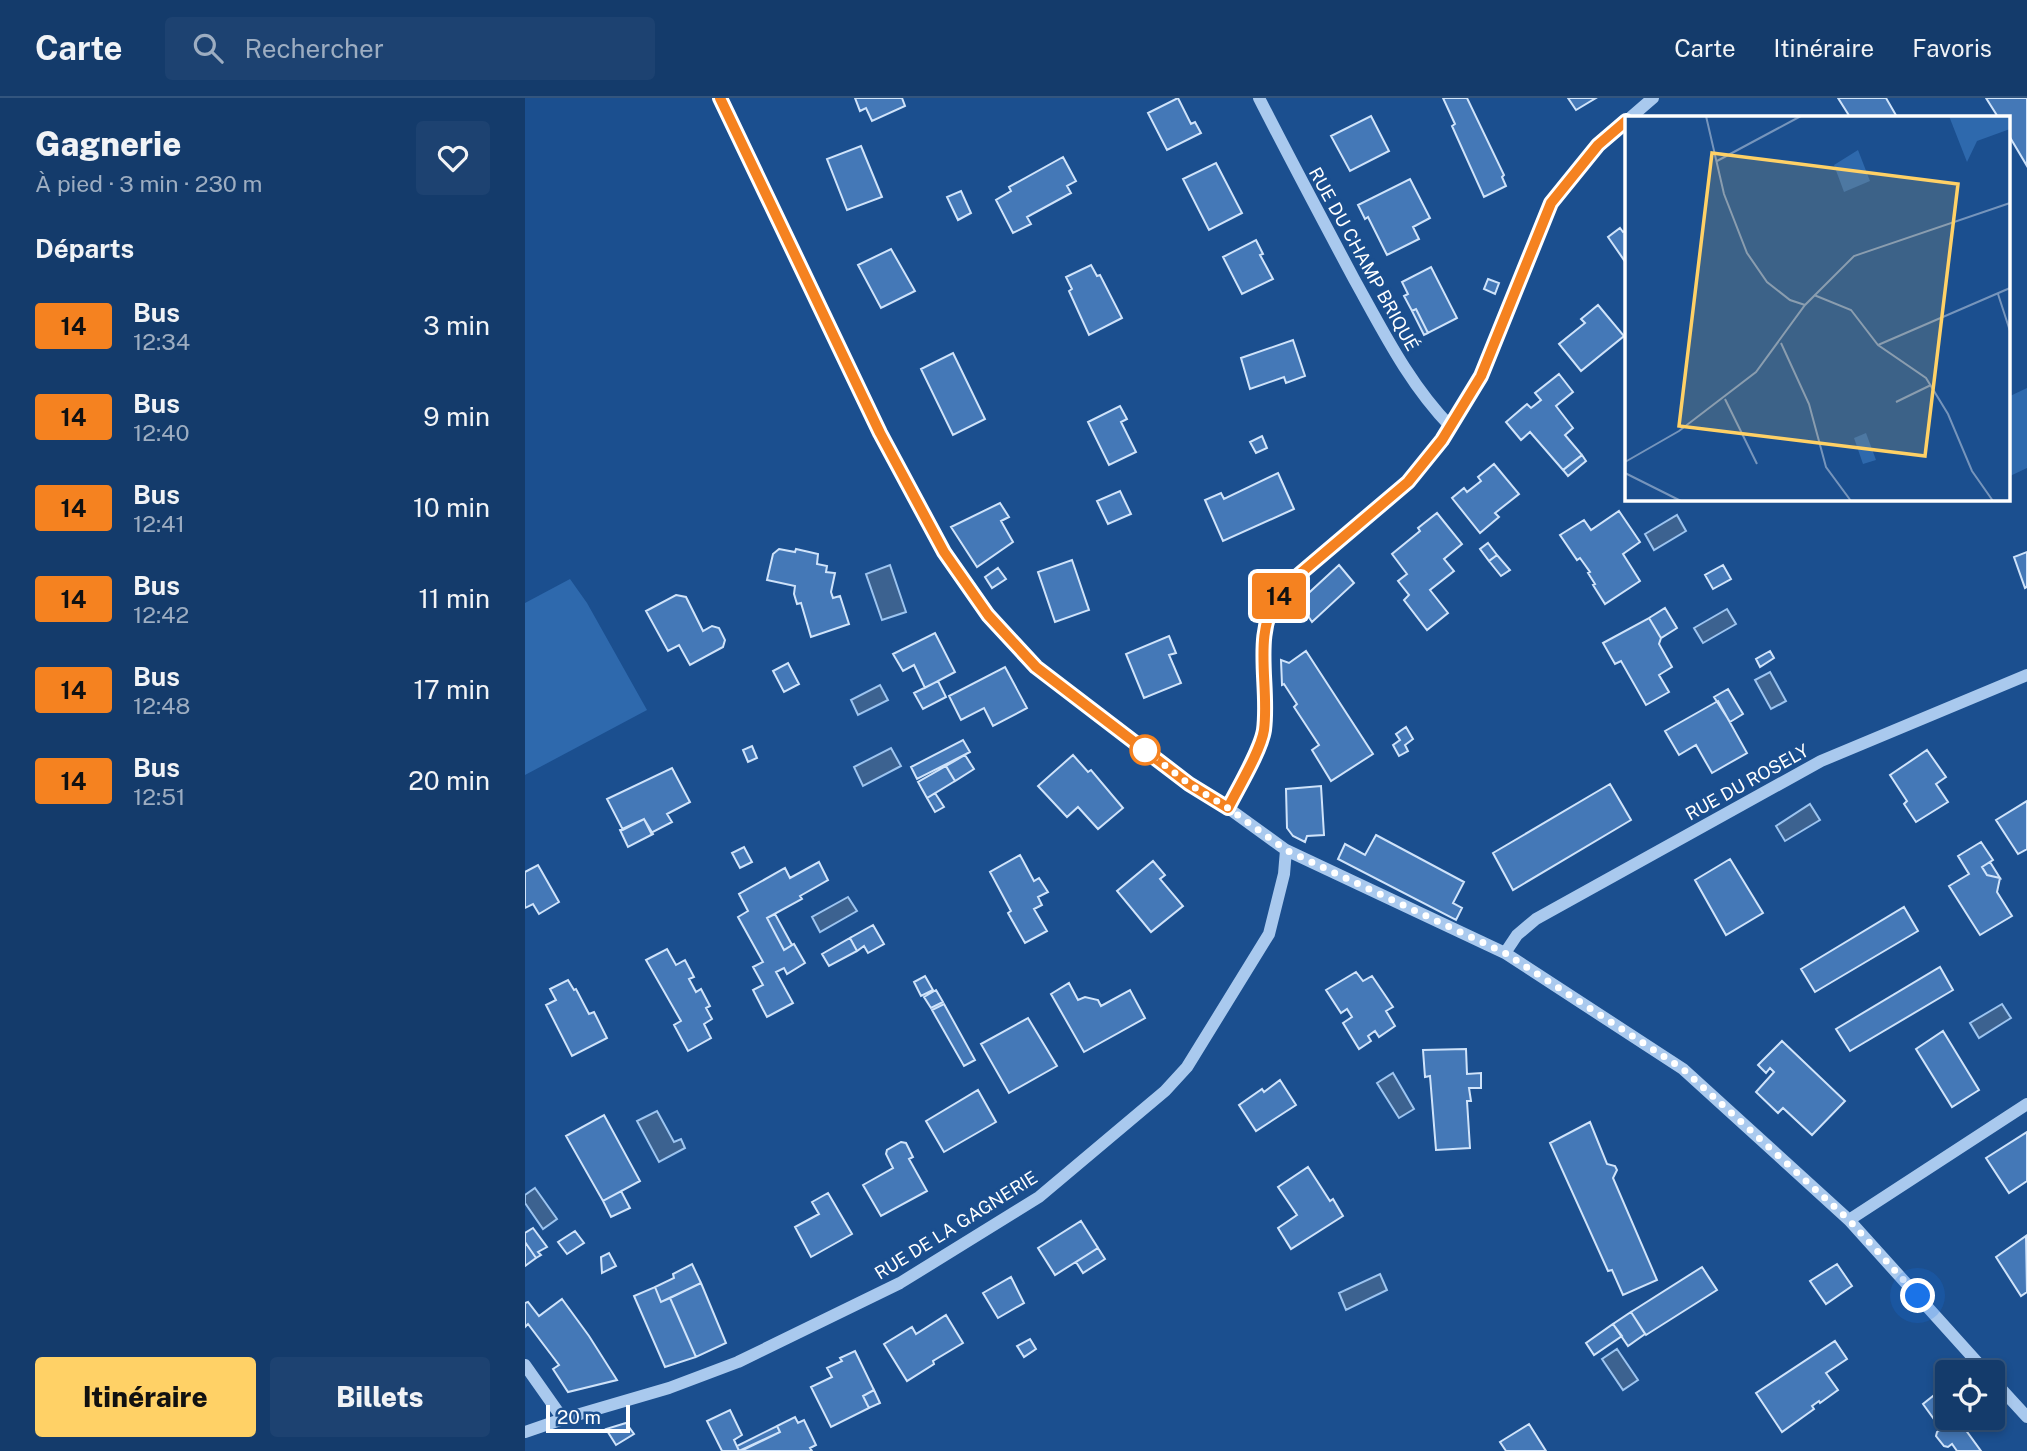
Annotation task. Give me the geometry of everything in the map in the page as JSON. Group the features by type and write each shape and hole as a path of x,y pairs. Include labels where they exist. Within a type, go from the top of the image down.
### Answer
{"street":[{"path":"720,98 880,433 944,552 988,615 1036,667 1189,784 1286,850 1505,953 1683,1069 1849,1220 1975,1360"},
{"name":"RUE DU CHAMP BRIQUÉ","path":"1259,98 1401,365 1432,407 1451,427"},
{"path":"1634,116 1653,98"},
{"path":"1228,808 1263,732 1264,629 1280,593 1408,482 1451,427 1481,376 1551,203 1598,145 1625,123"},
{"name":"RUE DU ROSELY","path":"1505,953 1517,935 1537,919 1821,761 2027,675"},
{"name":"RUE DE LA GAGNERIE","path":"525,1432 669,1388 738,1362 900,1283 1039,1197 1165,1091 1187,1067 1269,934 1284,874 1286,850"},
{"path":"1849,1220 2027,1104"},
{"path":"525,1365 563,1419"},
{"path":"2005,1393 2027,1417"}],"shaded area":[{"path":"2027,388 2027,468 2009,477 2009,397"},
{"path":"1677,515 1686,531 1654,550 1645,534"},
{"path":"890,565 906,612 882,620 866,574"},
{"path":"570,579 587,603 647,710 525,775 525,603"},
{"path":"1727,609 1736,624 1703,643 1694,628"},
{"path":"1770,672 1786,701 1771,709 1755,680"},
{"path":"880,685 888,700 858,715 851,700"},
{"path":"891,748 901,766 863,786 854,767"},
{"path":"1810,804 1820,820 1785,841 1776,826"},
{"path":"848,897 857,911 820,932 812,917"},
{"path":"2002,1004 2011,1018 1979,1038 1970,1023"},
{"path":"1393,1073 1414,1109 1399,1118 1377,1083"},
{"path":"657,1111 674,1142 681,1139 685,1148 659,1162 637,1121"},
{"path":"535,1188 557,1219 543,1229 525,1203 525,1195"},
{"path":"1380,1274 1387,1290 1346,1310 1339,1293"},
{"path":"1617,1349 1638,1380 1623,1390 1602,1359"}],"building":[{"path":"855,98 902,98 905,106 872,121 866,108 860,111"},
{"path":"1178,98 1191,124 1195,122 1201,133 1167,150 1148,113"},
{"path":"1443,98 1467,98 1504,175 1502,177 1506,186 1484,197 1452,126 1455,124"},
{"path":"1568,98 1596,98 1576,110"},
{"path":"1838,98 1886,98 1896,116 1849,116"},
{"path":"1986,98 2027,98 2027,166 2009,136 2009,116 1997,116"},
{"path":"1371,116 1389,151 1350,171 1331,136"},
{"path":"861,146 882,197 847,210 827,159"},
{"path":"1063,157 1076,181 1067,186 1071,193 1027,217 1031,224 1013,233 996,200 1011,191 1009,187"},
{"path":"1216,163 1242,213 1209,230 1183,179"},
{"path":"1410,179 1430,218 1413,227 1419,239 1387,255 1368,217 1365,219 1358,205"},
{"path":"961,191 971,213 958,220 947,197"},
{"path":"1620,228 1623,232 1625,231 1625,262 1608,237"},
{"path":"1256,240 1263,254 1260,255 1273,279 1242,294 1223,257"},
{"path":"891,249 915,291 881,308 858,265"},
{"path":"1091,265 1097,276 1100,275 1122,318 1089,335 1069,291 1072,289 1066,277"},
{"path":"1431,267 1457,318 1428,333 1416,309 1412,311 1404,296 1408,294 1402,282"},
{"path":"1488,279 1499,283 1495,294 1484,289"},
{"path":"1598,305 1624,336 1581,371 1559,344 1585,323 1581,319"},
{"path":"1416,309 1428,333 1424,335 1412,311"},
{"path":"1293,340 1305,376 1286,383 1284,377 1250,389 1241,358"},
{"path":"953,353 985,419 953,435 921,369"},
{"path":"1559,374 1573,392 1556,406 1573,428 1565,435 1582,455 1563,470 1530,432 1521,440 1506,422 1527,404 1531,408 1541,400 1535,393"},
{"path":"1120,406 1127,419 1121,422 1136,452 1109,465 1088,422"},
{"path":"1262,436 1267,448 1256,453 1250,442"},
{"path":"1582,455 1586,461 1568,476 1563,470"},
{"path":"1494,464 1519,494 1495,513 1499,517 1480,533 1452,498 1464,488 1467,492 1481,481 1478,477"},
{"path":"1278,473 1294,509 1223,541 1205,500 1221,493 1224,499"},
{"path":"1120,491 1131,514 1108,524 1097,501"},
{"path":"1000,503 1009,517 1001,521 1013,542 977,567 951,527"},
{"path":"1619,511 1640,542 1623,554 1640,581 1605,604 1593,585 1595,584 1588,573 1590,572 1580,558 1577,560 1560,535 1584,520 1591,530"},
{"path":"1437,513 1462,544 1444,559 1454,571 1430,590 1448,613 1427,630 1404,600 1409,595 1398,581 1407,574 1392,554"},
{"path":"1488,543 1497,555 1489,561 1480,549"},
{"path":"779,549 795,552 796,549 818,554 817,564 827,566 826,572 835,573 831,592 833,598 840,596 849,624 811,637 801,603 797,604 795,586 767,580 773,554"},
{"path":"2027,552 2027,587 2025,588 2014,557"},
{"path":"1497,555 1510,570 1501,576 1489,561"},
{"path":"1072,560 1089,610 1055,622 1038,572"},
{"path":"1339,565 1354,583 1312,622 1299,602"},
{"path":"1723,565 1731,579 1713,589 1705,575"},
{"path":"998,568 1006,579 992,588 985,577"},
{"path":"676,595 686,597 703,631 712,626 719,628 725,640 723,647 690,665 679,645 668,651 646,611"},
{"path":"1665,608 1677,628 1661,638 1649,618"},
{"path":"1649,618 1661,638 1659,644 1672,667 1659,675 1669,692 1646,705 1621,661 1615,664 1603,643"},
{"path":"935,633 955,672 925,688 914,665 903,671 893,654"},
{"path":"1169,636 1176,653 1169,655 1181,683 1144,698 1126,654"},
{"path":"1306,651 1373,754 1331,781 1312,750 1319,745 1294,707 1297,704 1284,684 1282,685 1281,660 1289,663"},
{"path":"1770,651 1774,658 1760,667 1756,659"},
{"path":"788,663 799,684 784,692 773,671"},
{"path":"1005,667 1027,708 993,726 984,708 961,720 949,696"},
{"path":"938,681 946,697 923,709 914,693"},
{"path":"1728,689 1743,714 1730,722 1714,697"},
{"path":"1718,701 1747,753 1712,773 1696,745 1679,755 1665,731"},
{"path":"1406,727 1413,739 1405,745 1408,751 1399,756 1393,745 1400,740 1396,734"},
{"path":"963,740 970,752 917,779 911,767"},
{"path":"752,746 757,758 748,762 743,750"},
{"path":"1927,750 1946,777 1936,784 1948,802 1916,822 1904,804 1907,801 1890,775"},
{"path":"965,755 974,769 955,781 946,766"},
{"path":"1073,755 1088,772 1091,770 1123,808 1098,829 1078,807 1067,817 1038,786"},
{"path":"946,766 955,781 927,798 918,782"},
{"path":"672,768 690,802 667,814 672,822 651,833 644,819 623,830 607,799"},
{"path":"1610,784 1631,820 1513,890 1493,853"},
{"path":"1321,786 1324,835 1307,836 1305,842 1293,836 1287,828 1286,789"},
{"path":"935,793 944,807 935,812 927,798"},
{"path":"2027,801 2027,849 2018,854 1996,820"},
{"path":"644,819 653,834 628,847 620,830"},
{"path":"1376,835 1464,882 1453,903 1462,908 1456,920 1338,859 1345,844 1365,855"},
{"path":"1981,842 1993,860 1982,867 1987,875 2000,878 1997,892 2012,916 1980,935 1949,886 1969,874 1958,856"},
{"path":"744,847 752,862 740,868 732,853"},
{"path":"1020,855 1034,881 1039,878 1048,892 1038,897 1042,905 1034,909 1047,931 1025,943 990,872"},
{"path":"1730,859 1763,913 1726,935 1695,880"},
{"path":"1153,861 1165,875 1160,879 1183,906 1151,932 1117,891"},
{"path":"819,862 828,880 800,896 802,899 767,918 784,950 794,944 805,963 787,974 784,968 776,972 793,1003 767,1017 753,990 763,985 753,967 763,962 738,917 748,911 739,894 785,868 790,878"},
{"path":"1990,862 2000,878 1987,875 1982,867"},
{"path":"538,865 559,902 539,914 533,904 525,908 525,872"},
{"path":"1904,907 1918,931 1815,992 1801,969"},
{"path":"775,914 792,945 784,950 767,918"},
{"path":"873,925 884,944 868,953 864,946 857,951 850,938"},
{"path":"850,938 857,951 829,966 822,954"},
{"path":"667,949 676,965 685,960 694,977 689,979 696,992 701,989 710,1006 706,1008 712,1019 704,1024 711,1038 688,1051 674,1025 681,1021 646,960"},
{"path":"1940,967 1953,990 1850,1051 1836,1029"},
{"path":"1356,972 1363,981 1372,976 1393,1007 1386,1011 1395,1026 1379,1037 1375,1031 1368,1036 1371,1041 1359,1049 1343,1023 1352,1017 1347,1009 1341,1013 1326,990"},
{"path":"925,976 933,990 921,996 914,982"},
{"path":"568,980 589,1014 594,1012 607,1038 572,1056 546,1005 556,1000 550,989"},
{"path":"1069,983 1078,1000 1085,997 1098,1000 1101,1006 1130,990 1145,1018 1084,1052 1051,994"},
{"path":"936,990 943,1002 931,1008 924,997"},
{"path":"944,1004 975,1060 964,1066 932,1010"},
{"path":"1028,1018 1057,1066 1009,1093 981,1044"},
{"path":"1943,1031 1979,1090 1952,1107 1916,1049"},
{"path":"1782,1041 1845,1101 1812,1135 1783,1108 1778,1113 1756,1092 1774,1072 1770,1068 1766,1073 1758,1065"},
{"path":"1466,1049 1467,1074 1481,1073 1481,1088 1469,1088 1471,1101 1467,1101 1470,1148 1436,1150 1430,1076 1425,1077 1423,1050"},
{"path":"1280,1080 1296,1105 1256,1131 1239,1105"},
{"path":"978,1090 996,1122 944,1152 926,1121"},
{"path":"604,1115 640,1181 603,1201 566,1136"},
{"path":"1590,1122 1607,1164 1615,1166 1617,1170 1613,1178 1657,1280 1623,1295 1612,1270 1608,1271 1550,1143"},
{"path":"2027,1132 2027,1181 2009,1193 1986,1158"},
{"path":"901,1142 906,1143 913,1157 909,1159 927,1191 881,1216 863,1185 893,1168 886,1154 887,1150"},
{"path":"1308,1167 1343,1216 1291,1249 1278,1228 1297,1215 1278,1187"},
{"path":"621,1191 630,1208 611,1217 603,1201"},
{"path":"828,1193 852,1234 811,1257 795,1227 819,1214 812,1202"},
{"path":"1081,1221 1098,1248 1055,1275 1038,1248"},
{"path":"533,1228 547,1247 538,1252 541,1255 536,1258 525,1242 525,1233"},
{"path":"575,1231 584,1243 567,1254 558,1242"},
{"path":"2026,1236 2027,1292 2021,1296 1996,1257"},
{"path":"525,1242 536,1258 525,1266"},
{"path":"1098,1248 1105,1259 1083,1273 1076,1262"},
{"path":"609,1253 616,1266 602,1273 601,1257"},
{"path":"692,1264 701,1283 661,1302 655,1287 674,1278 673,1274"},
{"path":"1837,1264 1852,1286 1826,1304 1810,1281"},
{"path":"1702,1267 1717,1290 1646,1335 1631,1312"},
{"path":"1011,1277 1024,1303 998,1318 983,1293"},
{"path":"701,1283 726,1343 696,1357 670,1298"},
{"path":"655,1287 661,1302 670,1298 696,1357 665,1367 634,1296"},
{"path":"562,1299 617,1380 568,1392 553,1369 559,1365 528,1324 525,1327 525,1303 528,1302 539,1316"},
{"path":"1631,1312 1645,1334 1628,1346 1613,1324"},
{"path":"946,1315 963,1343 907,1381 884,1344 912,1327 916,1334"},
{"path":"1613,1324 1622,1336 1594,1355 1586,1343"},
{"path":"1030,1339 1036,1349 1024,1357 1017,1346"},
{"path":"1835,1341 1847,1359 1826,1373 1838,1390 1812,1406 1814,1409 1782,1432 1756,1393"},
{"path":"855,1351 874,1390 863,1396 869,1408 831,1427 811,1387 832,1377 827,1368"},
{"path":"874,1390 880,1403 869,1408 863,1396"},
{"path":"1935,1394 1935,1421 1923,1404"},
{"path":"730,1410 742,1435 734,1440 739,1451 722,1451 707,1421"},
{"path":"795,1417 798,1423 804,1420 816,1445 810,1448 812,1451 741,1451 780,1432 777,1426"},
{"path":"626,1423 634,1434 616,1445 606,1429"},
{"path":"1529,1424 1546,1451 1506,1451 1500,1442"},
{"path":"777,1426 780,1432 739,1451 737,1446"},
{"path":"1966,1430 1981,1451 1957,1451 1952,1444 1944,1446 1936,1436 1937,1432"}],"bus line":[{"name":"14","path":"720,98 880,433 944,552 988,615 1036,667 1189,784 1228,808 1263,732 1264,629 1280,593 1408,482 1442,440 1481,376 1551,203 1598,145 1625,122"}],"route":[{"path":"1145,750 1189,784 1286,850 1505,953 1683,1069 1849,1220 1918,1296"}]}
